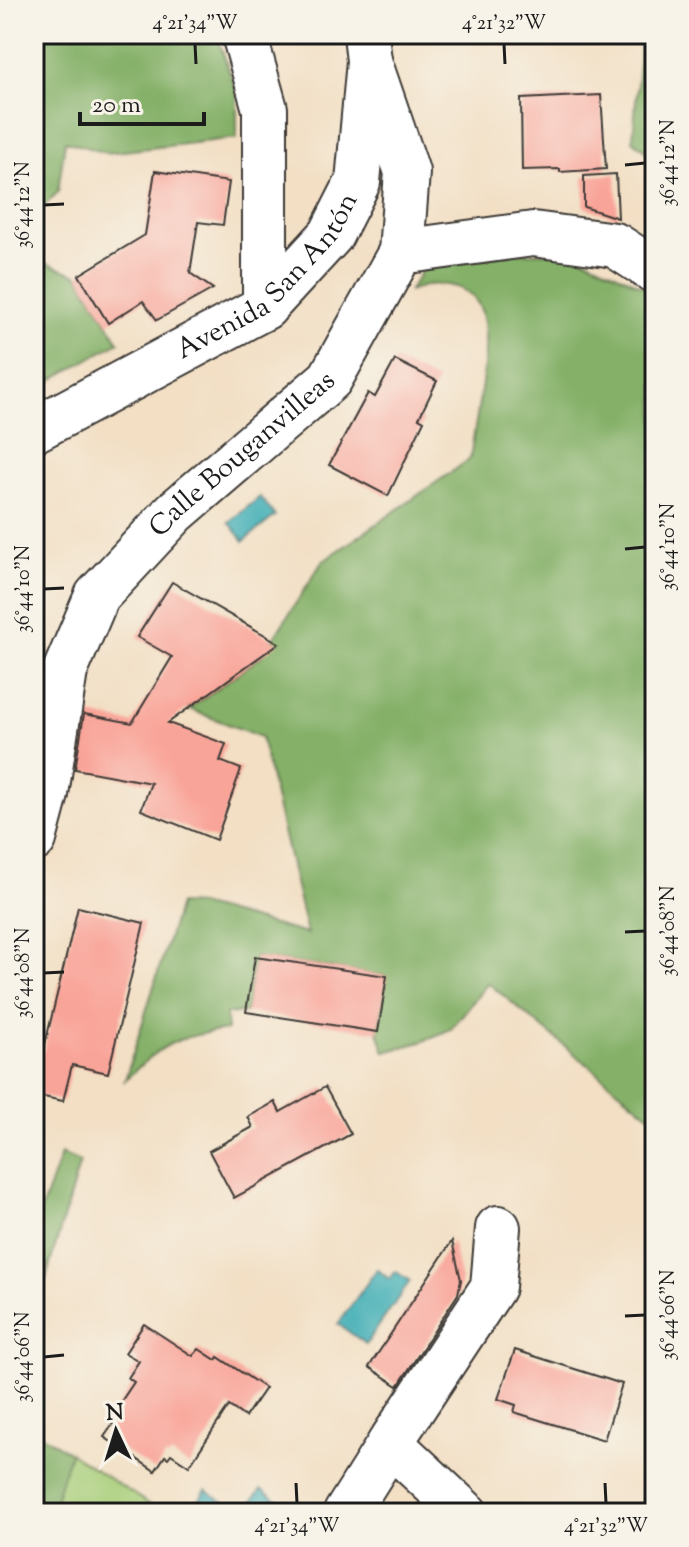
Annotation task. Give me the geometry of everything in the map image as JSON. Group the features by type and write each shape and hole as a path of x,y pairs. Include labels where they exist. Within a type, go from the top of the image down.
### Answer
{"street":[{"path":"244,34 265,109 265,307"},
{"name":"Avenida San Antón","path":"34,430 265,307 331,235 358,182 368,48"},
{"name":"Calle Bouganvilleas","path":"34,839 46,794 65,671 97,596 175,512 330,379 401,252 407,172 368,48"},
{"path":"401,252 533,234 615,245 655,271"},
{"path":"346,1513 493,1287 498,1228"},
{"path":"390,1443 465,1513"}],"green space":[{"path":"34,34 216,34 237,92 237,138 106,153 65,141 58,192 34,216"},
{"path":"641,34 655,34 655,159 633,140"},
{"path":"480,253 574,253 655,292 655,1120 488,983 451,1029 421,1042 385,1052 378,1032 386,976 255,957 246,1012 226,1014 227,1030 194,1035 171,1044 125,1080 179,904 199,905 307,934 261,737 189,709 263,655 322,562 470,459 485,351 480,308 471,295 457,287 433,284 409,291 424,267"},
{"path":"34,259 78,275 119,342 34,390"},
{"path":"61,1154 80,1162 34,1319 34,1230"},
{"path":"34,1430 163,1513 34,1513"},
{"path":"34,1430 70,1453 51,1513 34,1513"}],"water":[{"path":"260,497 275,516 244,541 229,522"},
{"path":"377,1269 389,1279 395,1271 410,1281 366,1344 338,1324"},
{"path":"261,1489 291,1509 288,1513 244,1513"},
{"path":"206,1490 240,1513 190,1513"}],"building":[{"path":"601,95 606,169 560,172 560,169 522,170 521,99"},
{"path":"155,171 229,182 223,225 198,222 190,273 213,289 157,320 143,301 108,323 79,275 145,235"},
{"path":"616,174 618,218 584,207 584,176"},
{"path":"395,360 437,381 419,418 424,421 388,496 329,465 368,393 375,397"},
{"path":"172,582 279,643 168,723 226,744 220,761 241,769 216,840 141,810 151,783 75,769 84,714 132,723 172,657 137,637"},
{"path":"78,907 144,923 108,1073 72,1065 63,1101 34,1095 34,1090"},
{"path":"255,957 387,976 378,1032 246,1012"},
{"path":"325,1087 351,1134 234,1198 209,1151 253,1127 248,1117 275,1102 280,1112"},
{"path":"452,1241 461,1280 458,1294 398,1386 369,1367"},
{"path":"144,1324 193,1356 199,1349 216,1360 218,1357 265,1388 245,1417 229,1406 189,1466 171,1454 168,1458 165,1456 155,1471 104,1437 113,1424 108,1421 134,1382 128,1378 139,1361 125,1353"},
{"path":"515,1350 622,1384 604,1440 514,1412 516,1405 498,1399"}]}
